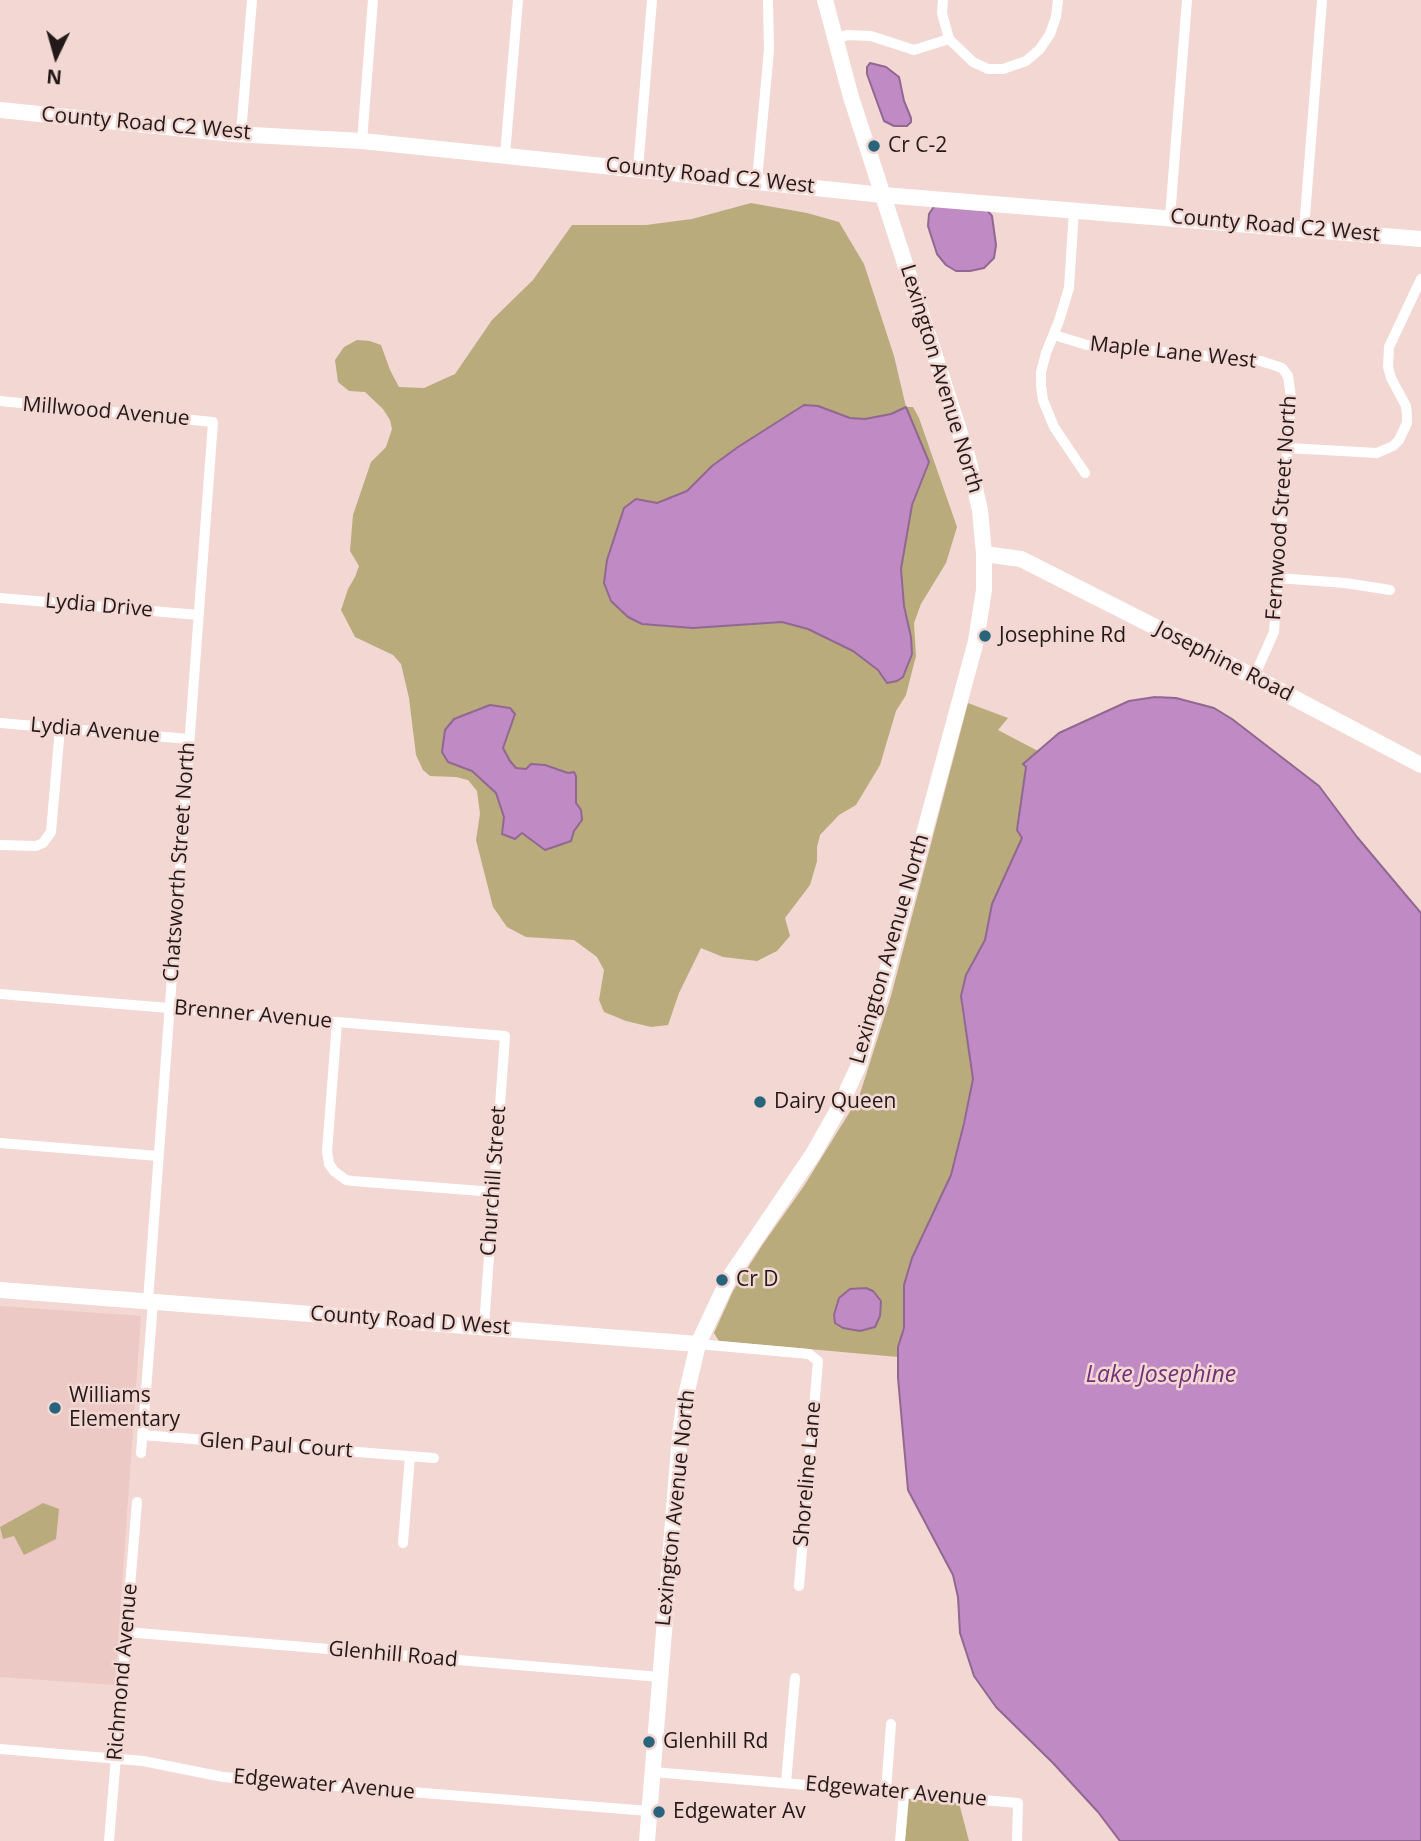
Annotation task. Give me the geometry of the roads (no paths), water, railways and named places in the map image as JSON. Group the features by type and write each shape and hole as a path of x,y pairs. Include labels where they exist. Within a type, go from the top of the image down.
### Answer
{"street":[{"path":"241,133 252,0"},
{"path":"362,141 373,0"},
{"path":"505,155 518,0"},
{"path":"638,169 652,0"},
{"path":"757,180 769,50 768,0"},
{"name":"Lexington Avenue North","path":"647,1841 680,1435 698,1344 733,1270 822,1138 863,1051 975,641 984,590 980,510 968,458 834,40 825,0"},
{"path":"943,0 942,13 949,39 973,62 988,69 1003,69 1026,61 1040,49 1050,34 1058,0"},
{"path":"1170,217 1187,0"},
{"path":"1304,229 1322,0"},
{"path":"834,40 848,35 870,36 914,50 949,39"},
{"name":"County Road C2 West","path":"0,110 241,133 362,141 883,195 1421,239"},
{"path":"1074,210 1069,288 1041,372 1043,400 1054,427 1085,473"},
{"path":"1288,448 1377,453 1393,446 1399,440 1407,424 1407,415 1402,398 1391,378 1387,357 1393,336 1421,279"},
{"name":"Maple Lane West","path":"1054,335 1087,345 1261,361 1282,368 1288,376"},
{"name":"Fernwood Street North","path":"1254,677 1274,632 1292,397 1288,376"},
{"name":"Millwood Avenue","path":"0,401 213,422"},
{"name":"Chatsworth Street North","path":"150,1302 158,1156 213,422"},
{"name":"Josephine Road","path":"984,554 1021,559 1421,765"},
{"path":"1278,578 1345,583 1390,590"},
{"name":"Lydia Drive","path":"0,598 199,615"},
{"name":"Lydia Avenue","path":"0,723 189,739"},
{"path":"0,845 36,846 43,843 51,832 60,728"},
{"name":"Brenner Avenue","path":"0,994 505,1036"},
{"path":"337,1022 327,1151 334,1171 346,1180 353,1181 494,1192"},
{"name":"Churchill Street","path":"484,1326 505,1036"},
{"path":"0,1143 158,1156"},
{"name":"County Road D West","path":"0,1290 698,1344 809,1354 817,1361"},
{"path":"141,1453 150,1302"},
{"name":"Shoreline Lane","path":"799,1586 817,1361"},
{"name":"Glen Paul Court","path":"142,1435 434,1458"},
{"path":"403,1543 410,1456"},
{"name":"Richmond Avenue","path":"109,1841 137,1502"},
{"name":"Glenhill Road","path":"126,1632 660,1677"},
{"path":"786,1783 795,1678"},
{"path":"886,1791 891,1724"},
{"name":"Edgewater Avenue","path":"0,1749 157,1762 204,1775 223,1777 649,1811"},
{"name":"Edgewater Avenue","path":"653,1772 1018,1802 1017,1841"},
{"path":"900,1841 904,1793"}],"water":[{"path":"870,63 886,67 899,77 911,118 907,126 894,126 884,121 867,74"},
{"path":"937,202 987,210 992,216 996,245 994,258 984,268 956,271 946,265 937,254 928,226 929,214"},
{"path":"804,405 818,406 850,418 865,419 891,414 906,407 929,462 912,505 901,569 912,654 903,677 897,681 887,683 878,670 853,651 808,629 782,622 693,628 642,624 628,617 611,601 604,583 607,560 624,508 636,499 657,503 687,491 712,466"},
{"name":"Lake Josephine","path":"1155,697 1176,698 1214,708 1319,786 1357,837 1421,913 1421,1841 1120,1841 1098,1812 1053,1763 996,1707 974,1676 960,1633 958,1597 953,1575 908,1490 898,1378 898,1347 904,1328 904,1285 912,1258 951,1175 964,1123 973,1079 961,996 966,975 985,940 992,904 1022,838 1017,830 1026,767 1023,764 1059,733 1129,701"},
{"path":"490,705 510,708 515,714 503,748 516,768 526,769 531,764 574,772 576,803 581,810 582,820 571,841 545,850 522,833 515,839 502,834 504,817 496,793 472,771 448,762 442,752 445,730 454,719"},
{"path":"866,1288 873,1291 881,1301 880,1316 875,1327 860,1331 843,1328 835,1323 834,1315 839,1298 850,1289"}],"place":[{"name":"Cr C-2","path":"874,146"},
{"name":"Josephine Rd","path":"985,636"},
{"name":"Dairy Queen","path":"760,1102"},
{"name":"Cr D","path":"722,1280"},
{"name":"Williams Elementary","path":"55,1408"},
{"name":"Glenhill Rd","path":"649,1742"},
{"name":"Edgewater Av","path":"659,1812"}]}
